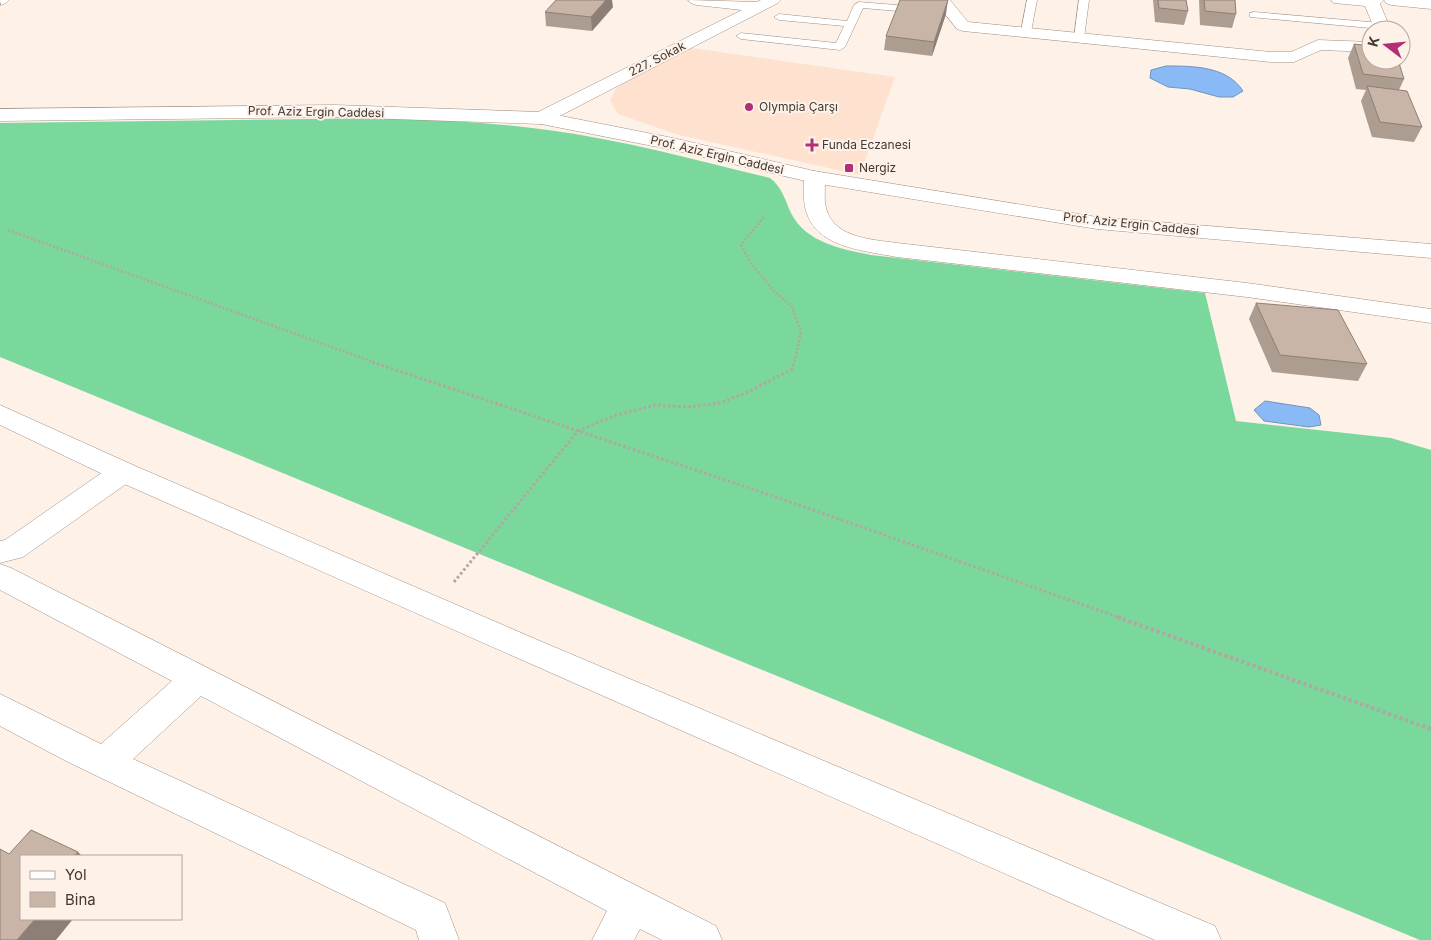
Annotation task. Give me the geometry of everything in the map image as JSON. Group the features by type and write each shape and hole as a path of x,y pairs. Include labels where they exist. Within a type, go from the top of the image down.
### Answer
{"street":[{"path":"696,0 766,4"},
{"path":"942,0 964,26 1271,57 1294,57 1301,52 1318,46 1361,47"},
{"path":"1339,0 1374,1 1380,20"},
{"path":"1391,0 1431,4"},
{"name":"227. Sokak","path":"540,118 766,4"},
{"name":"Prof. Aziz Ergin Caddesi","path":"0,115 335,111 540,118 673,144 814,177 1097,223 1431,251"},
{"path":"814,177 815,208 826,232 844,240 898,250 1248,290 1431,316"},
{"path":"0,414 123,472 433,608 1201,940"},
{"path":"0,552 13,549 123,472"},
{"path":"0,576 702,940"},
{"path":"105,762 198,679"},
{"path":"0,709 105,762 431,917 439,940"},
{"path":"612,940 633,904"}],"lane":[{"path":"1026,32 1032,0"},
{"path":"1079,38 1084,0"},
{"path":"741,36 840,46 859,5 954,13"},
{"path":"1254,15 1361,26"},
{"path":"779,17 850,24"}],"path":[{"path":"433,608 578,431 613,416 655,405 688,407 720,403 748,392 792,369 801,332 792,307 773,290 741,246 764,216"},
{"path":"8,230 381,364 810,509 1431,729"}],"shaded area":[{"name":"Olympia Çarşı","path":"692,48 895,77 860,175 679,135 618,114 610,101 615,90 624,81"}],"green space":[{"path":"381,118 485,123 576,134 659,151 770,178 780,190 791,213 806,231 826,243 860,253 1205,293 1236,421 1391,438 1431,450 1431,940 1420,940 0,357 0,123"}],"water":[{"path":"1166,66 1198,67 1219,72 1236,83 1243,91 1233,97 1219,97 1190,89 1168,87 1150,78 1151,70"},
{"path":"1265,401 1310,408 1319,415 1321,425 1309,427 1264,421 1254,410"}],"building":[{"path":"556,0 606,0 591,17 545,12"},
{"path":"900,0 948,0 934,42 886,36"},
{"path":"1158,0 1186,0 1188,11 1159,8"},
{"path":"1204,0 1235,0 1236,14 1205,11"},
{"path":"1354,44 1361,45 1361,67"},
{"path":"1362,70 1401,70 1404,79 1363,74"},
{"path":"1367,86 1407,91 1422,127 1380,122"},
{"path":"1256,303 1338,310 1367,364 1280,355"},
{"path":"31,830 78,852 75,855 20,855 20,920 34,920 17,940 0,940 0,849 9,854"}],"place":[{"name":"Olympia Çarşı","path":"749,107"},
{"name":"Funda Eczanesi","path":"812,145"},
{"name":"Nergiz","path":"849,168"}]}
